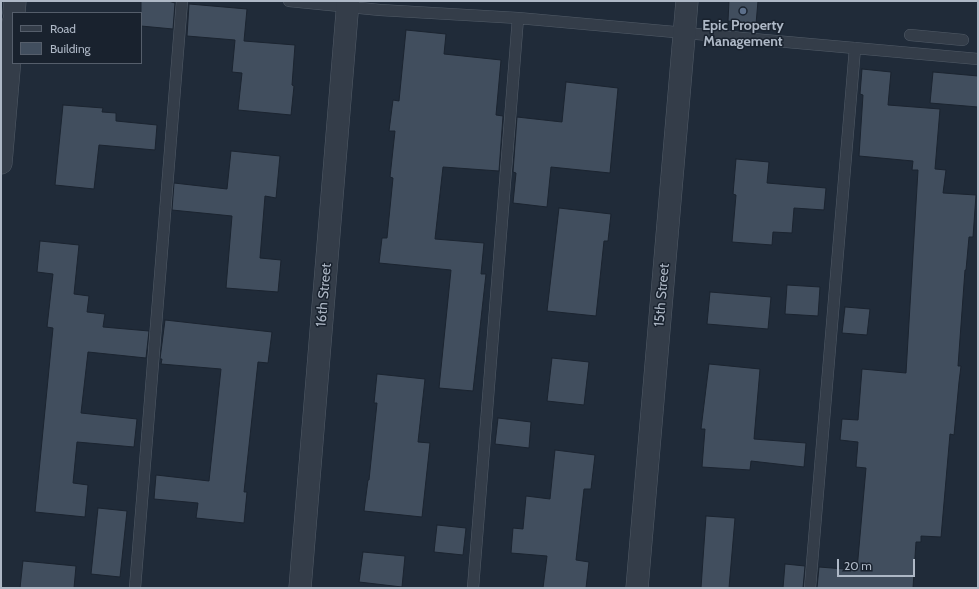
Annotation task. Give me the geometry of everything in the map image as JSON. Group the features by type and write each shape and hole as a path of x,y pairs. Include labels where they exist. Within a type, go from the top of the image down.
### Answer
{"street":[{"path":"14,12 15,1"},
{"name":"15th Street","path":"637,588 687,1"},
{"name":"16th Street","path":"300,588 348,4"},
{"path":"1,163 12,35"}],"lane":[{"path":"135,588 182,1"},
{"path":"289,1 348,4 380,10 518,18 978,59"},
{"path":"473,588 518,18"},
{"path":"910,35 963,40"},
{"path":"810,588 855,48"}],"building":[{"path":"141,1 168,1 175,3 173,29 142,26"},
{"name":"Epic Property Management","path":"729,1 758,1 756,24 728,21"},
{"path":"189,4 247,9 244,41 295,45 292,85 294,86 291,115 238,110 242,73 232,72 235,40 187,36"},
{"path":"406,30 446,34 444,54 501,60 496,115 503,116 499,171 443,167 435,239 484,243 481,274 486,274 473,391 439,388 451,270 379,263 382,238 387,238 393,178 390,177 395,131 389,131 393,100 399,101"},
{"path":"862,69 891,72 888,105 940,109 935,169 946,170 943,193 976,195 973,237 969,237 965,270 958,366 961,366 954,435 950,434 941,537 921,536 921,542 916,542 913,588 817,588 819,567 857,570 866,468 856,467 858,442 840,440 842,419 858,420 862,369 906,373 918,170 912,170 913,161 859,156 863,95 860,94"},
{"path":"933,72 978,76 978,107 930,103"},
{"path":"566,82 618,88 610,173 551,167 547,207 513,203 516,173 513,172 517,117 562,122"},
{"path":"63,105 103,108 102,112 116,113 116,121 157,125 155,150 99,145 94,189 55,185"},
{"path":"231,151 280,156 276,198 265,196 260,258 281,260 278,292 226,288 232,216 172,210 174,183 227,189"},
{"path":"736,159 769,162 767,183 826,188 824,210 794,208 792,233 773,232 772,245 732,242 736,195 733,194"},
{"path":"559,208 611,214 608,241 604,241 596,316 547,311"},
{"path":"40,241 79,245 74,294 89,296 87,312 105,314 103,327 149,331 146,358 88,352 81,413 137,419 134,447 77,442 73,483 88,485 85,517 35,512 53,328 47,327 53,274 37,272"},
{"path":"787,285 820,287 818,316 785,314"},
{"path":"710,292 771,297 768,329 707,324"},
{"path":"845,307 870,309 867,335 842,333"},
{"path":"165,320 272,332 268,363 258,362 244,492 247,492 244,523 196,518 198,503 154,499 156,475 209,481 221,369 161,364 162,359 160,359"},
{"path":"552,358 589,362 584,405 547,401"},
{"path":"709,364 760,369 754,439 806,443 804,467 751,461 750,470 702,467 705,429 701,429"},
{"path":"377,374 425,379 418,442 430,443 422,517 364,511 369,480 377,403 374,403"},
{"path":"498,418 531,422 529,448 495,444"},
{"path":"555,450 595,455 591,489 584,489 576,560 589,562 586,588 543,588 547,556 511,553 513,528 523,529 526,496 550,499"},
{"path":"98,508 127,511 120,577 91,574"},
{"path":"706,516 735,518 729,588 701,588"},
{"path":"437,525 466,528 463,555 434,552"},
{"path":"363,552 405,556 402,587 359,582"},
{"path":"23,561 76,566 74,588 20,588"},
{"path":"785,564 805,566 803,588 783,588"}],"place":[{"name":"Epic Property Management","path":"743,11"}]}
